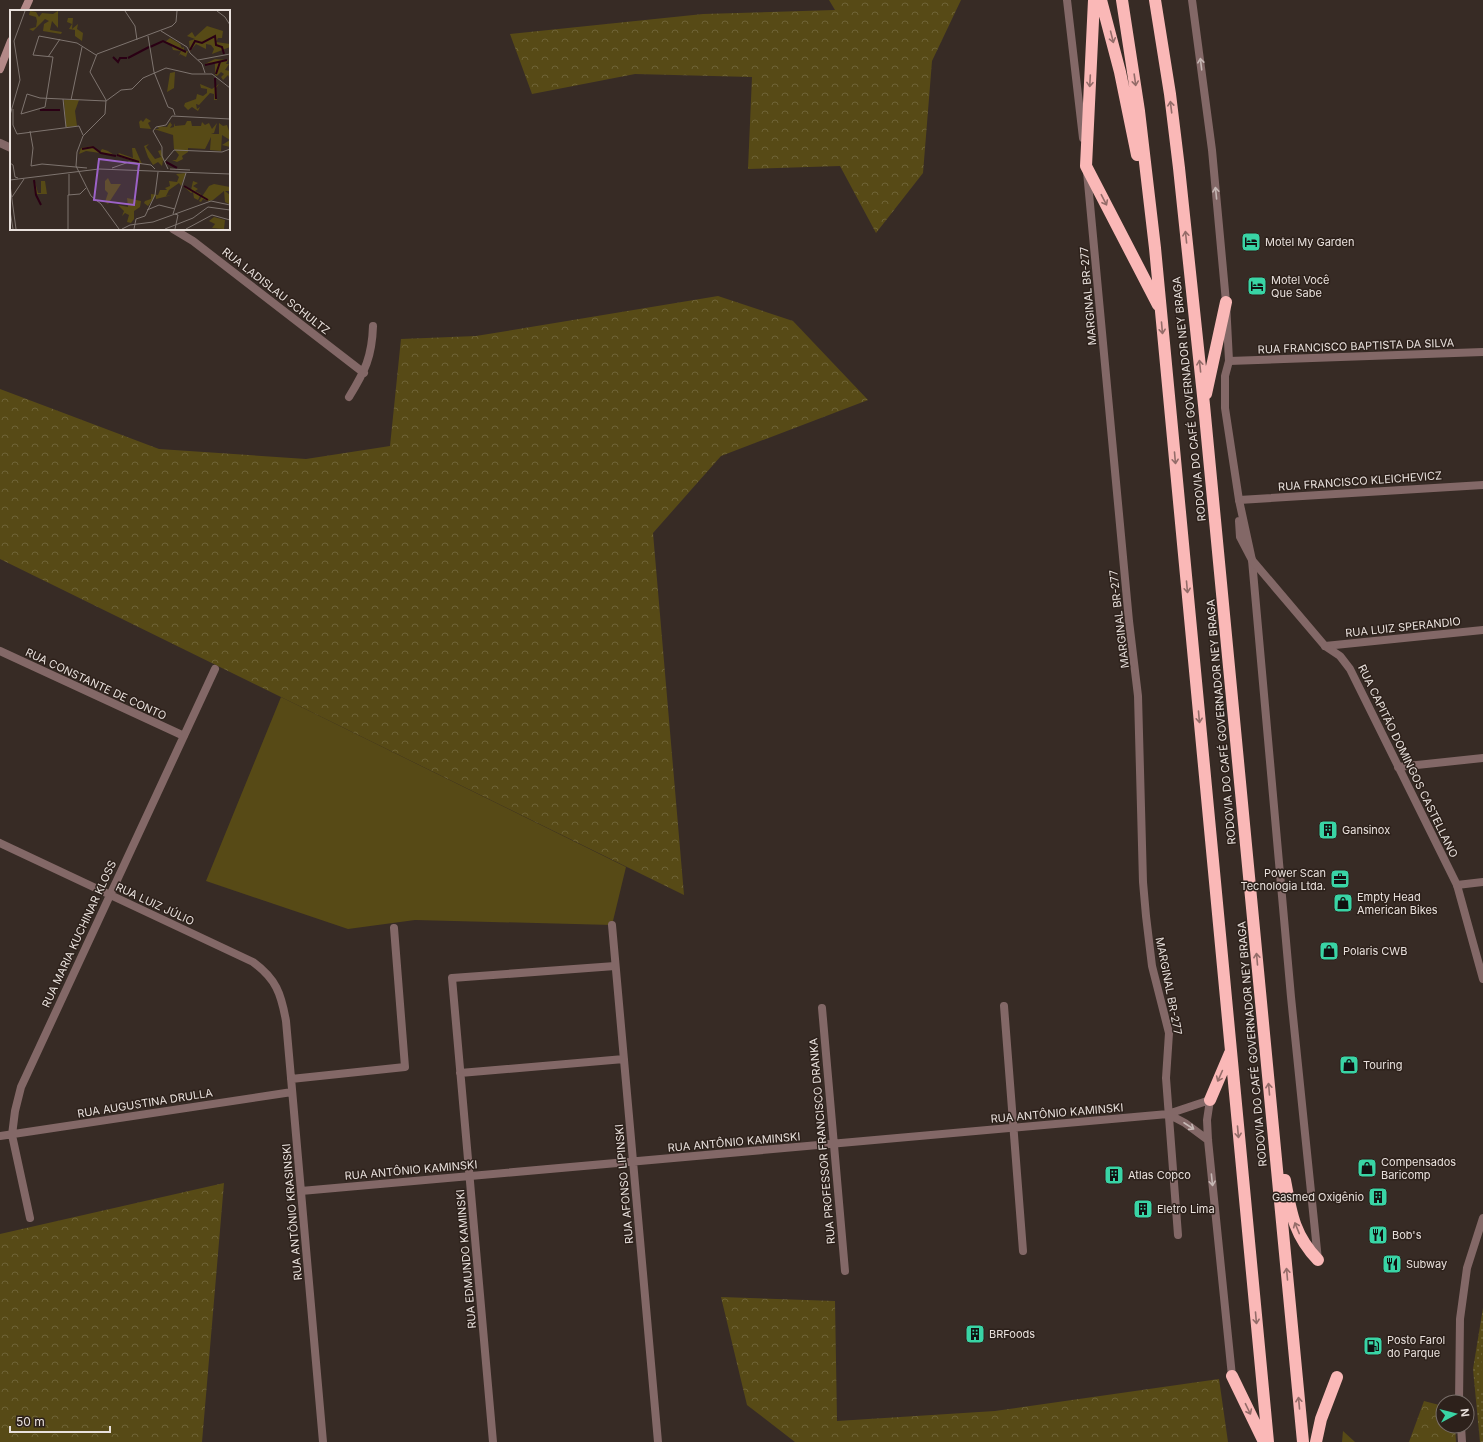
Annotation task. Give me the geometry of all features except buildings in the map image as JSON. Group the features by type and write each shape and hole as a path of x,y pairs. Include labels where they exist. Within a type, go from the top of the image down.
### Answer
{"highway":[{"path":"1094,0 1086,166 1161,312"},
{"path":"1101,0 1120,72 1155,248"},
{"name":"RODOVIA DO CAFÉ GOVERNADOR NEY BRAGA","path":"1122,0 1139,111 1155,248 1268,1442"},
{"name":"RODOVIA DO CAFÉ GOVERNADOR NEY BRAGA","path":"1154,0 1159,22 1179,168 1204,405 1303,1442"},
{"path":"1159,0 1159,22"},
{"path":"1204,405 1226,302"},
{"path":"1210,1100 1231,1052"},
{"path":"1271,1106 1290,1206 1296,1228 1306,1246 1318,1260"},
{"path":"1232,1376 1264,1442"},
{"path":"1316,1442 1321,1419 1337,1377"}],"main road":[{"path":"24,10 29,0"},
{"path":"0,69 10,44"}],"street":[{"name":"MARGINAL BR-277","path":"1067,0 1086,166 1129,621 1136,673 1144,900 1152,966 1169,1033 1166,1065 1168,1114 1178,1235"},
{"path":"1192,0 1212,150 1226,302 1229,361 1226,376 1225,408 1239,500 1240,537 1252,560 1291,997 1318,1260"},
{"path":"0,143 10,148"},
{"name":"RUA LADISLAU SCHULTZ","path":"175,230 192,241 364,373"},
{"path":"349,396 364,373 371,353 373,326"},
{"name":"RUA FRANCISCO BAPTISTA DA SILVA","path":"1229,361 1483,352"},
{"name":"RUA FRANCISCO KLEICHEVICZ","path":"1239,500 1483,485"},
{"name":"RUA CAPITÃO DOMINGOS CASTELLANO","path":"1252,560 1325,646 1340,656 1350,669 1457,885 1483,979"},
{"name":"RUA LUIZ SPERANDIO","path":"1325,646 1483,630"},
{"name":"RUA CONSTANTE DE CONTO","path":"0,652 184,736"},
{"name":"RUA MARIA KUCHINAR KLOSS","path":"30,1218 12,1134 15,1111 21,1087 215,669"},
{"path":"1398,767 1483,758"},
{"name":"RUA LUIZ JÚLIO","path":"0,843 253,962 266,972 274,983"},
{"path":"1457,885 1483,882"},
{"name":"RUA AFONSO LIPINSKI","path":"612,925 658,1442"},
{"path":"291,1079 405,1067 394,928"},
{"name":"RUA EDMUNDO KAMINSKI","path":"493,1442 452,978 615,966"},
{"name":"RUA ANTÔNIO KRASINSKI","path":"274,983 284,1006 323,1442"},
{"path":"1004,1006 1023,1251"},
{"name":"RUA PROFESSOR FRANCISCO DRANKA","path":"822,1008 844,1271"},
{"path":"460,1073 624,1060"},
{"name":"RUA AUGUSTINA DRULLA","path":"0,1136 292,1092"},
{"path":"1210,1100 1207,1120 1208,1140 1232,1376"},
{"name":"RUA ANTÔNIO KAMINSKI","path":"301,1191 1168,1114 1210,1100"},
{"path":"1168,1114 1185,1123 1208,1140"},
{"path":"1459,1394 1460,1319 1467,1268 1483,1218"}],"green space":[{"path":"829,0 961,0 932,61 923,173 876,233 840,166 748,169 752,77 635,74 532,94 510,34 703,14 835,10"},
{"path":"718,296 793,321 868,400 721,456 653,533 684,895 0,559 0,389 159,449 306,459 390,446 401,339 476,336"},
{"path":"281,697 626,867 612,925 415,920 348,929 206,881"},
{"path":"224,1183 202,1442 0,1442 0,1234"},
{"path":"721,1297 835,1301 837,1421 995,1411 1219,1379 1228,1442 795,1442 747,1405"},
{"path":"1483,1308 1483,1442 1480,1442 1473,1369"},
{"path":"1483,1339 1483,1391 1480,1391"},
{"path":"1424,1401 1435,1404 1435,1434 1456,1434 1456,1442 1409,1442"},
{"path":"1343,1431 1355,1442 1342,1442"}],"place":[{"name":"Motel My Garden","path":"1251,242"},
{"name":"Motel Você Que Sabe","path":"1257,286"},
{"name":"Gansinox","path":"1328,830"},
{"name":"Power Scan Tecnologia Ltda.","path":"1340,879"},
{"name":"Empty Head American Bikes","path":"1343,903"},
{"name":"Polaris CWB","path":"1329,951"},
{"name":"Touring","path":"1349,1065"},
{"name":"Compensados Baricomp","path":"1367,1168"},
{"name":"Atlas Copco","path":"1114,1175"},
{"name":"Gasmed Oxigênio","path":"1378,1197"},
{"name":"Eletro Lima","path":"1143,1209"},
{"name":"Bob's","path":"1378,1235"},
{"name":"Subway","path":"1392,1264"},
{"name":"BRFoods","path":"975,1334"},
{"name":"Posto Farol do Parque","path":"1373,1346"}]}
